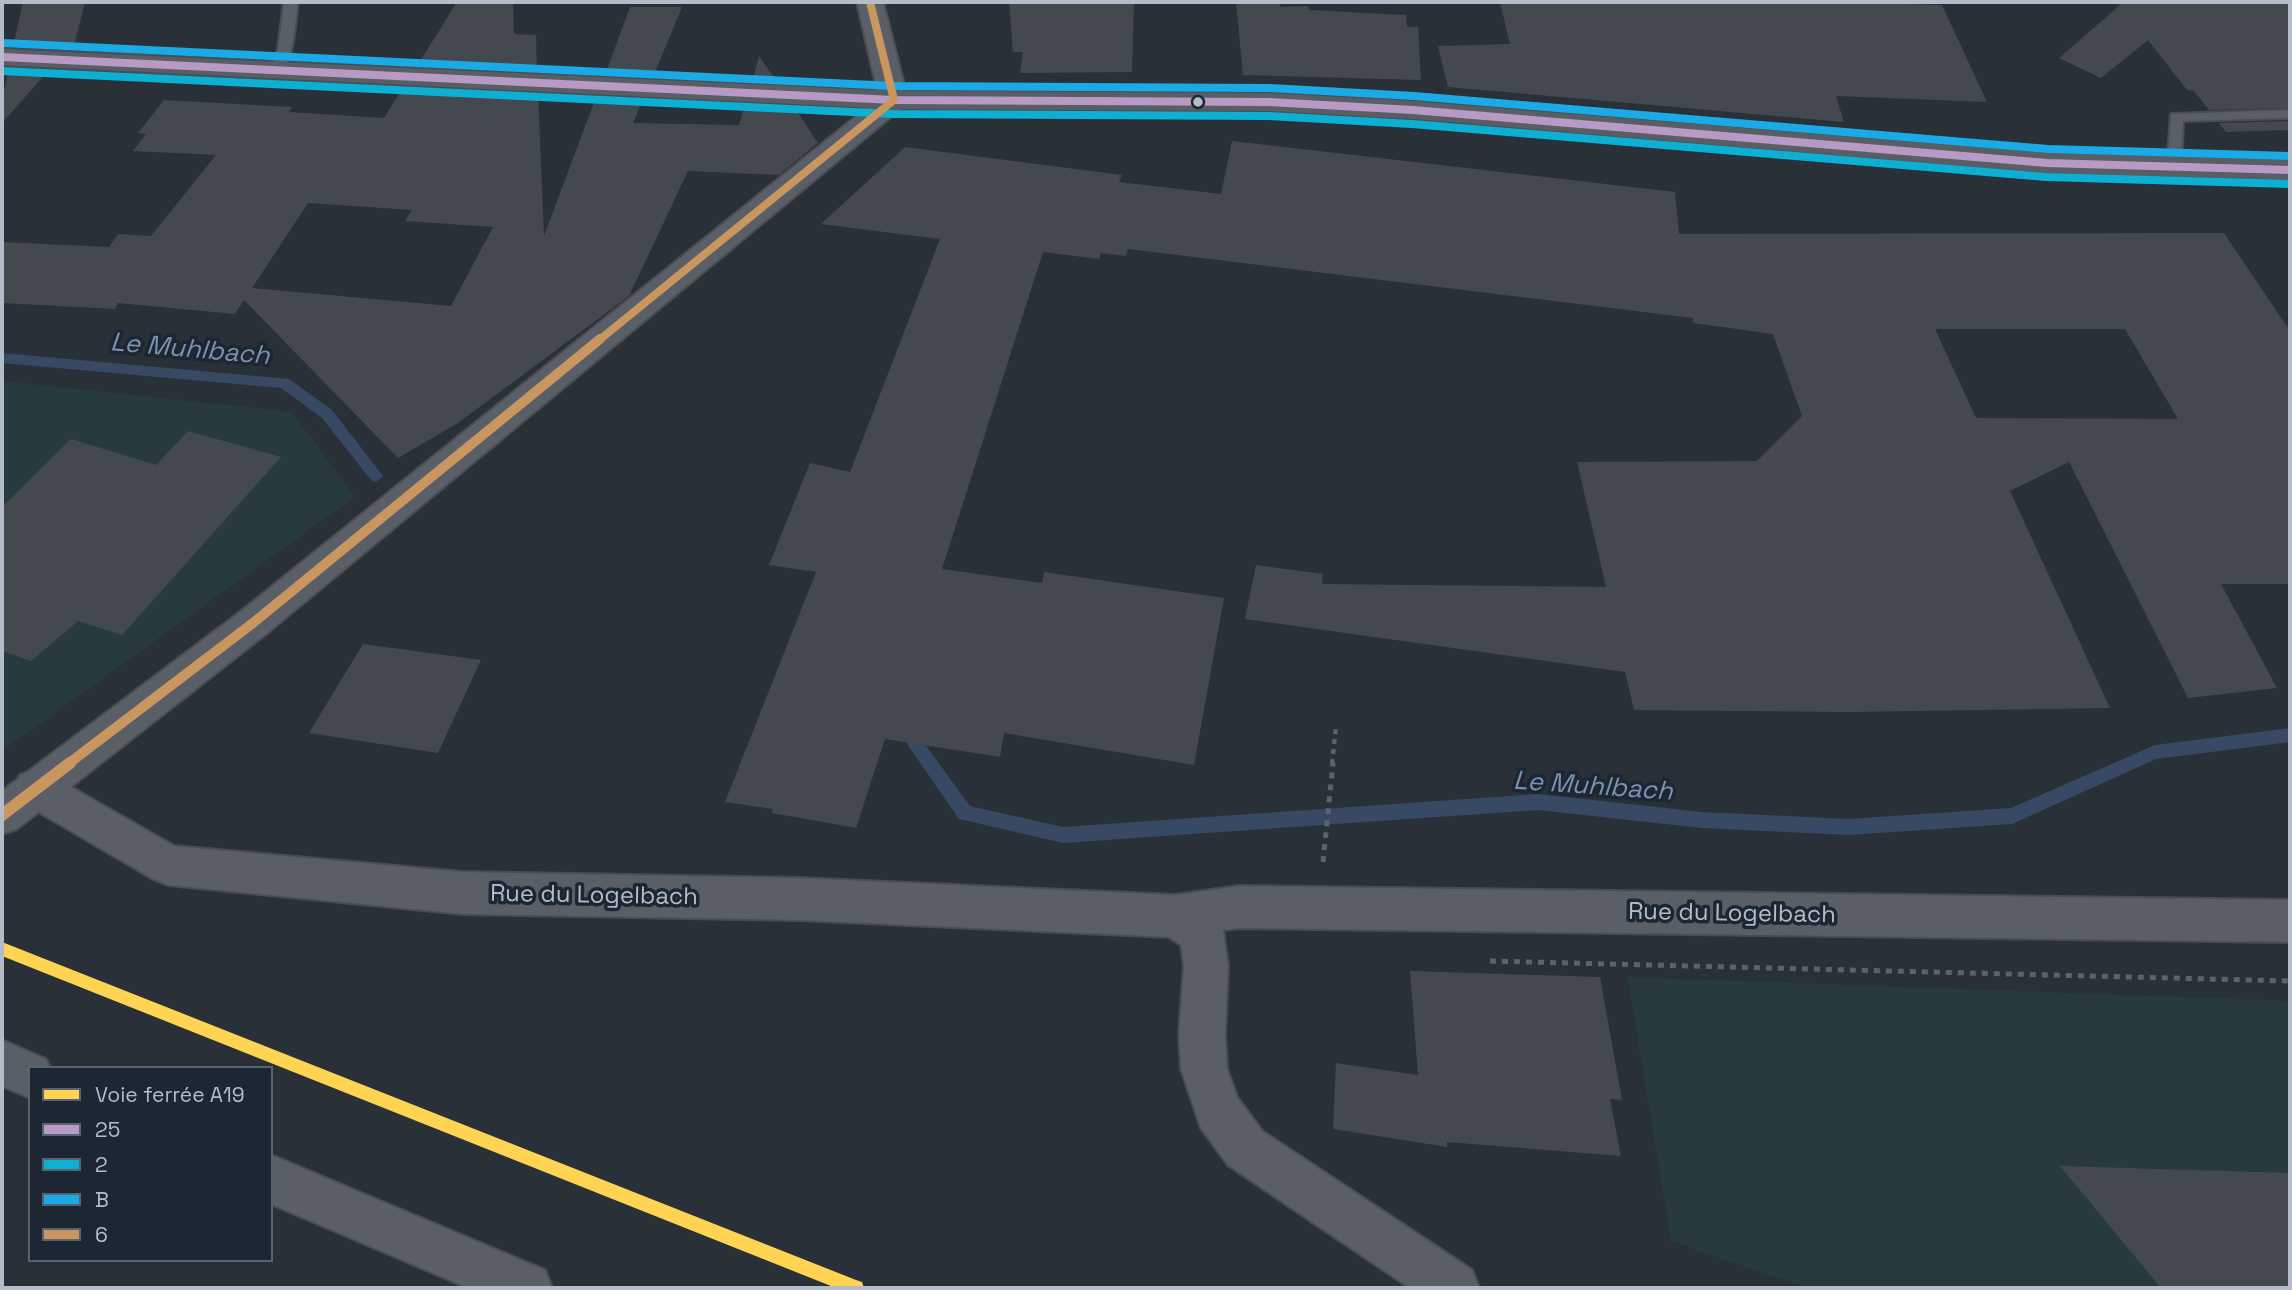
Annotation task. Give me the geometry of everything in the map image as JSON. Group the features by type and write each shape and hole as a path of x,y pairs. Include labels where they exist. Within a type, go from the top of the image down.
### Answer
{"main road":[{"path":"2,57 894,100 1269,102 1413,110 2020,161 2290,170"}],"street":[{"path":"2,815 253,623 894,100 870,2"},
{"name":"Rue du Logelbach","path":"36,788 168,865 463,893 799,899 1175,916 1240,906 2290,921"},
{"path":"1175,916 1202,933 1206,966 1202,1034 1204,1069 1218,1111 1245,1148 1454,1288"},
{"path":"2,1063 28,1074"},
{"path":"273,1180 527,1288"}],"lane":[{"path":"276,72 285,50 291,2"},
{"path":"2174,168 2176,117 2290,114"}],"path":[{"path":"1322,863 1336,727"},
{"path":"1488,961 2290,981"}],"green space":[{"path":"2,381 292,412 355,497 2,751"},
{"path":"1628,977 2290,1001 2290,1288 1808,1288 1671,1241"}],"building":[{"path":"23,2 85,2 75,42 68,49 13,47"},
{"path":"457,2 513,4 514,34 536,35 537,72 417,66"},
{"path":"1009,2 1134,2 1132,72 1020,73 1023,52 1013,52"},
{"path":"1236,2 1280,2 1280,7 1308,6 1309,10 1406,15 1407,27 1418,27 1421,80 1243,75"},
{"path":"1500,2 1829,2 1942,5 1987,102 1836,96 1844,122 1448,87 1438,46 1510,44"},
{"path":"2118,2 2290,2 2290,108 2209,110 2193,90 2187,90 2148,40 2101,78 2059,58 2120,5"},
{"path":"630,7 682,7 653,77 605,75"},
{"path":"759,56 778,83 752,82"},
{"path":"9,68 49,70 2,123 2,100"},
{"path":"403,87 538,94 544,236 596,97 643,99 633,123 739,125 745,104 794,107 818,143 779,175 688,171 629,296 458,423 398,458 244,300 235,314 118,303 115,309 2,303 2,242 109,247 118,234 151,236 216,155 133,151 146,134 138,133 164,100 292,107 289,112 384,118","holes":["308,203 412,210 405,221 493,227 451,306 252,288"]},
{"path":"2290,121 2290,130 2226,132 2219,123"},
{"path":"1232,141 1675,192 1679,234 2224,233 2290,331 2290,584 2221,584 2277,688 2188,698 2069,462 2010,491 2110,708 1849,712 1634,710 1625,672 1245,619 1256,565 1323,574 1322,584 1606,587 1577,462 1757,461 1802,416 1773,334 1693,323 1693,318 1128,249 1126,256 1101,253 1099,259 1043,252 942,569 1042,583 1044,572 1224,598 1194,765 1004,733 1000,757 885,739 856,828 772,813 773,809 725,802 816,572 769,565 810,463 850,472 940,239 821,224 905,147 1122,175 1119,182 1221,194","holes":["1935,329 2125,329 2178,419 1976,418"]},
{"path":"188,431 281,457 122,635 78,621 31,661 2,651 2,507 71,439 156,465"},
{"path":"363,644 481,660 438,753 309,733"},
{"path":"1410,971 1600,977 1622,1100 1610,1099 1621,1156 1447,1142 1447,1147 1333,1129 1336,1063 1418,1075"},
{"path":"2060,1166 2290,1173 2290,1288 2161,1288"}],"waterway":[{"name":"Le Muhlbach","path":"2,358 284,383 327,414 376,476"},
{"name":"Le Muhlbach","path":"915,744 965,813 1063,835 1538,802 1702,820 1849,827 2012,816 2155,752 2290,735"}],"rail line":[{"name":"A19","path":"2,949 856,1288"}],"transit line":[{"name":"6","path":"2,815 253,623 894,100 870,2"},
{"name":"B","path":"3,43 894,86 1270,88 1414,96 2048,149 2290,156"},
{"name":"25","path":"2,57 894,100 1269,102 1413,110 2047,163 2290,170"},
{"name":"2","path":"2,71 893,114 1269,116 1412,124 2046,177 2290,184"}]}
